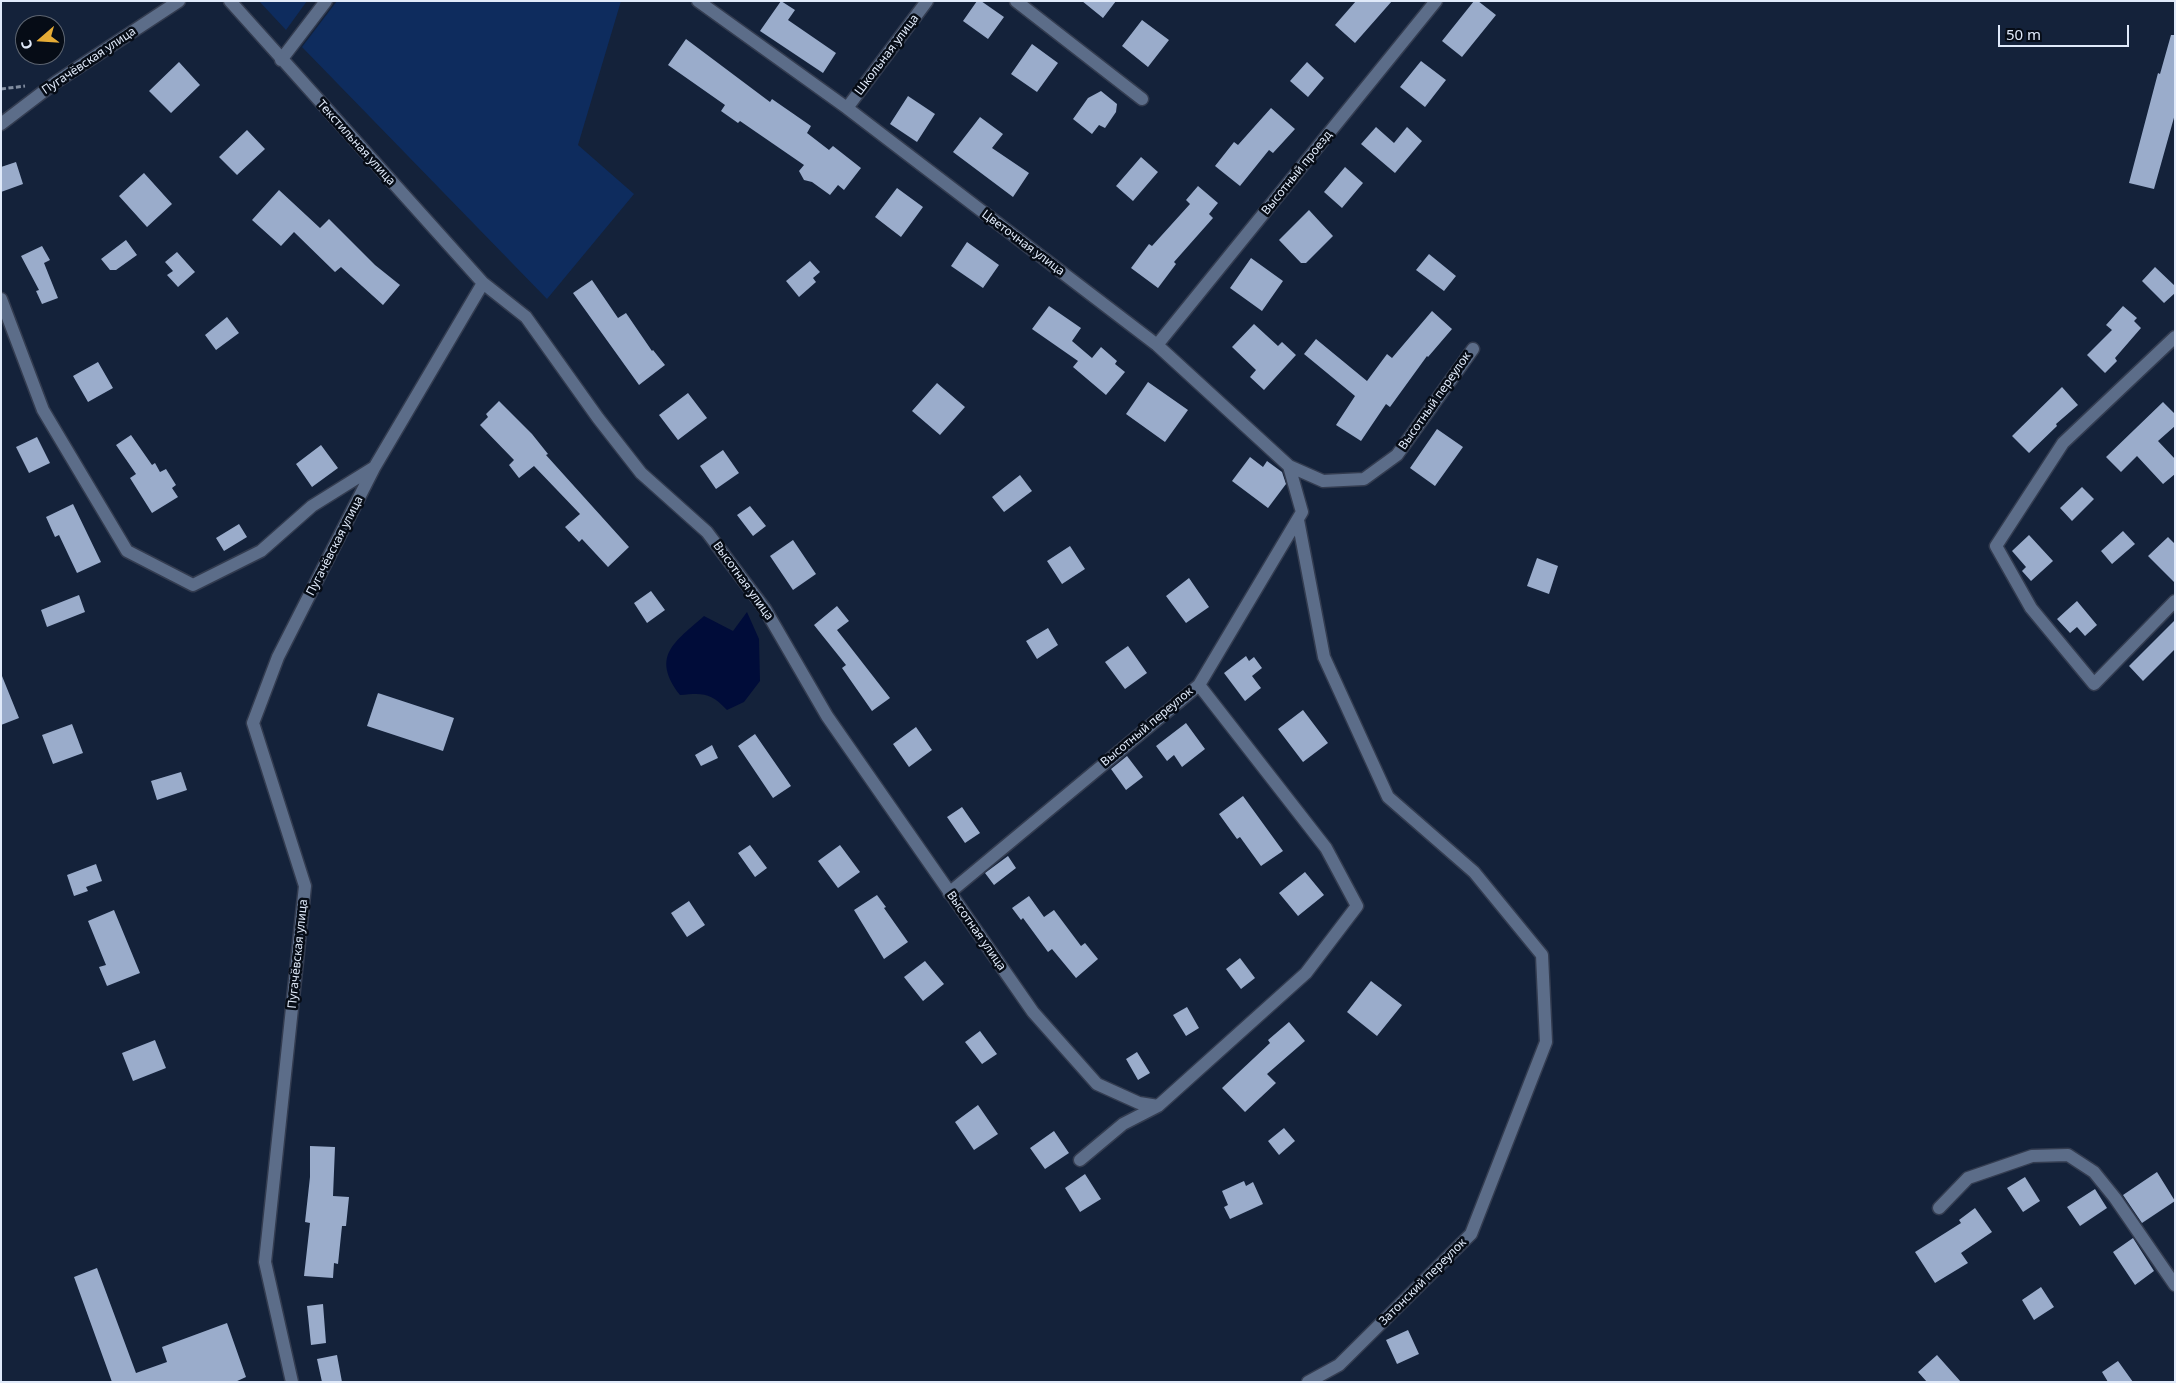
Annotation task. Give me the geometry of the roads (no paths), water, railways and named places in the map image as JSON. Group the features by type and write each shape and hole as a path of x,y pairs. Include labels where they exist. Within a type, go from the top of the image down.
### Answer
{"street":[{"name":"Пугачёвская улица","path":"1,124 56,82 179,1"},
{"name":"Текстильная улица","path":"230,1 483,283"},
{"path":"281,60 326,1"},
{"name":"Цветочная улица","path":"698,1 846,108 1157,346 1289,466"},
{"name":"Школьная улица","path":"846,108 927,1"},
{"path":"1016,1 1142,99"},
{"name":"Высотный проезд","path":"1157,346 1436,1"},
{"name":"Пугачёвская улица","path":"292,1382 265,1262 305,886 253,723 278,657 374,468 483,283"},
{"name":"Высотная улица","path":"483,283 526,317 598,418 641,473 707,532 765,609 827,716 948,893 1033,1012 1097,1084 1139,1103 1158,1106"},
{"name":"Пугачёвская улица","path":"1,299 43,410 127,551 193,585 261,550 312,506 374,468"},
{"path":"2175,337 2063,443 1996,546 2031,608 2094,684 2175,600"},
{"name":"Высотный переулок","path":"1289,466 1323,481 1364,479 1397,455 1473,349"},
{"path":"1289,466 1302,512 1298,520"},
{"name":"Высотный переулок","path":"948,893 1199,685 1298,520"},
{"name":"Затонский переулок","path":"1298,520 1324,657 1388,797 1474,872 1542,955 1546,1042 1471,1234 1339,1365 1308,1382"},
{"path":"1080,1160 1123,1124 1158,1106 1306,973 1357,906 1326,848 1199,685"},
{"path":"1939,1208 1968,1178 2032,1156 2068,1155 2094,1172 2115,1198 2175,1285"}]}
